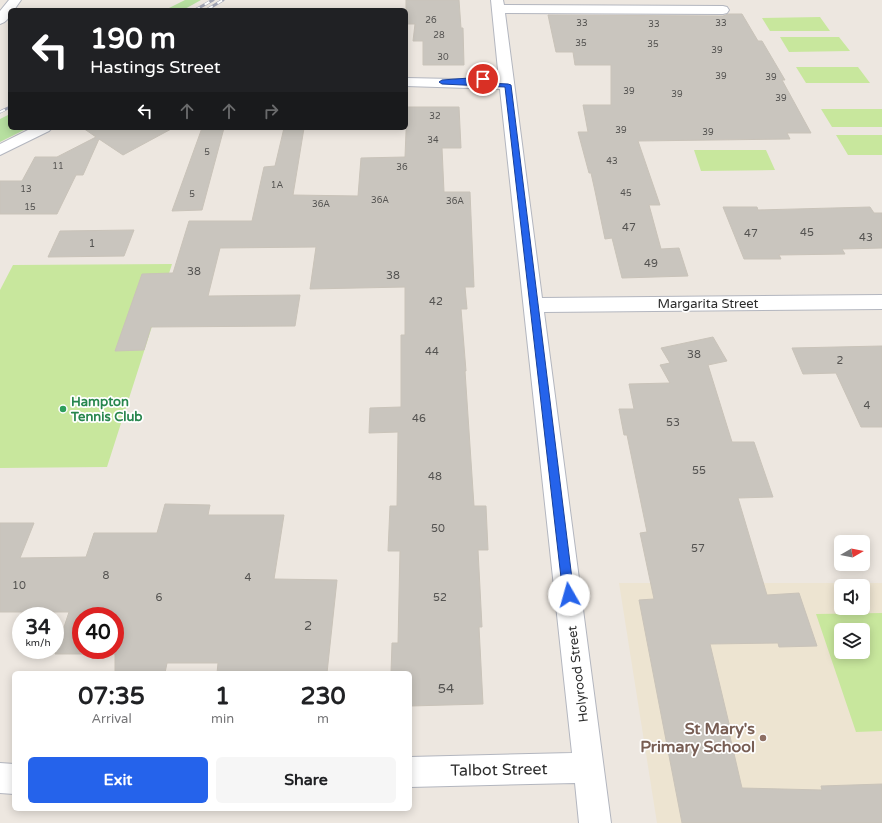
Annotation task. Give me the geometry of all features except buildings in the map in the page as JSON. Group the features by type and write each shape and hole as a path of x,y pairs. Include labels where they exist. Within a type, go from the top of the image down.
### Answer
{"street":[{"path":"498,5 723,10"},
{"name":"Holyrood Street","path":"498,5 535,305 595,823"},
{"path":"0,20 8,9"},
{"path":"408,82 508,82"},
{"path":"0,150 40,130"},
{"name":"Margarita Street","path":"535,305 882,302"},
{"name":"Talbot Street","path":"412,772 589,768"},
{"path":"0,778 12,779"}],"shaded area":[{"name":"St Mary's Primary School","path":"619,583 834,583 834,615 870,615 870,583 882,583 882,823 657,823"}],"green space":[{"path":"185,0 201,0 187,8 169,8"},
{"path":"820,17 830,31 770,31 762,18"},
{"path":"780,37 839,37 850,51 789,52"},
{"path":"796,67 858,67 870,83 806,83"},
{"path":"821,109 882,109 882,127 832,127"},
{"path":"8,115 8,130 24,130 0,142 0,119"},
{"path":"836,135 882,135 882,155 848,155"},
{"path":"694,150 766,150 775,170 701,171"},
{"name":"Hampton Tennis Club","path":"172,264 107,467 0,468 0,290 13,265"},
{"path":"870,613 882,613 882,731 856,732 816,614 870,615"}],"railway":[{"path":"199,8 213,0"},
{"path":"210,8 223,0"},
{"path":"0,112 8,108"}],"place":[{"name":"Hampton Tennis Club","path":"63,409"},
{"name":"St Mary's Primary School","path":"763,738"}],"route":[{"path":"483,79 442,82 508,85 569,595"}]}
